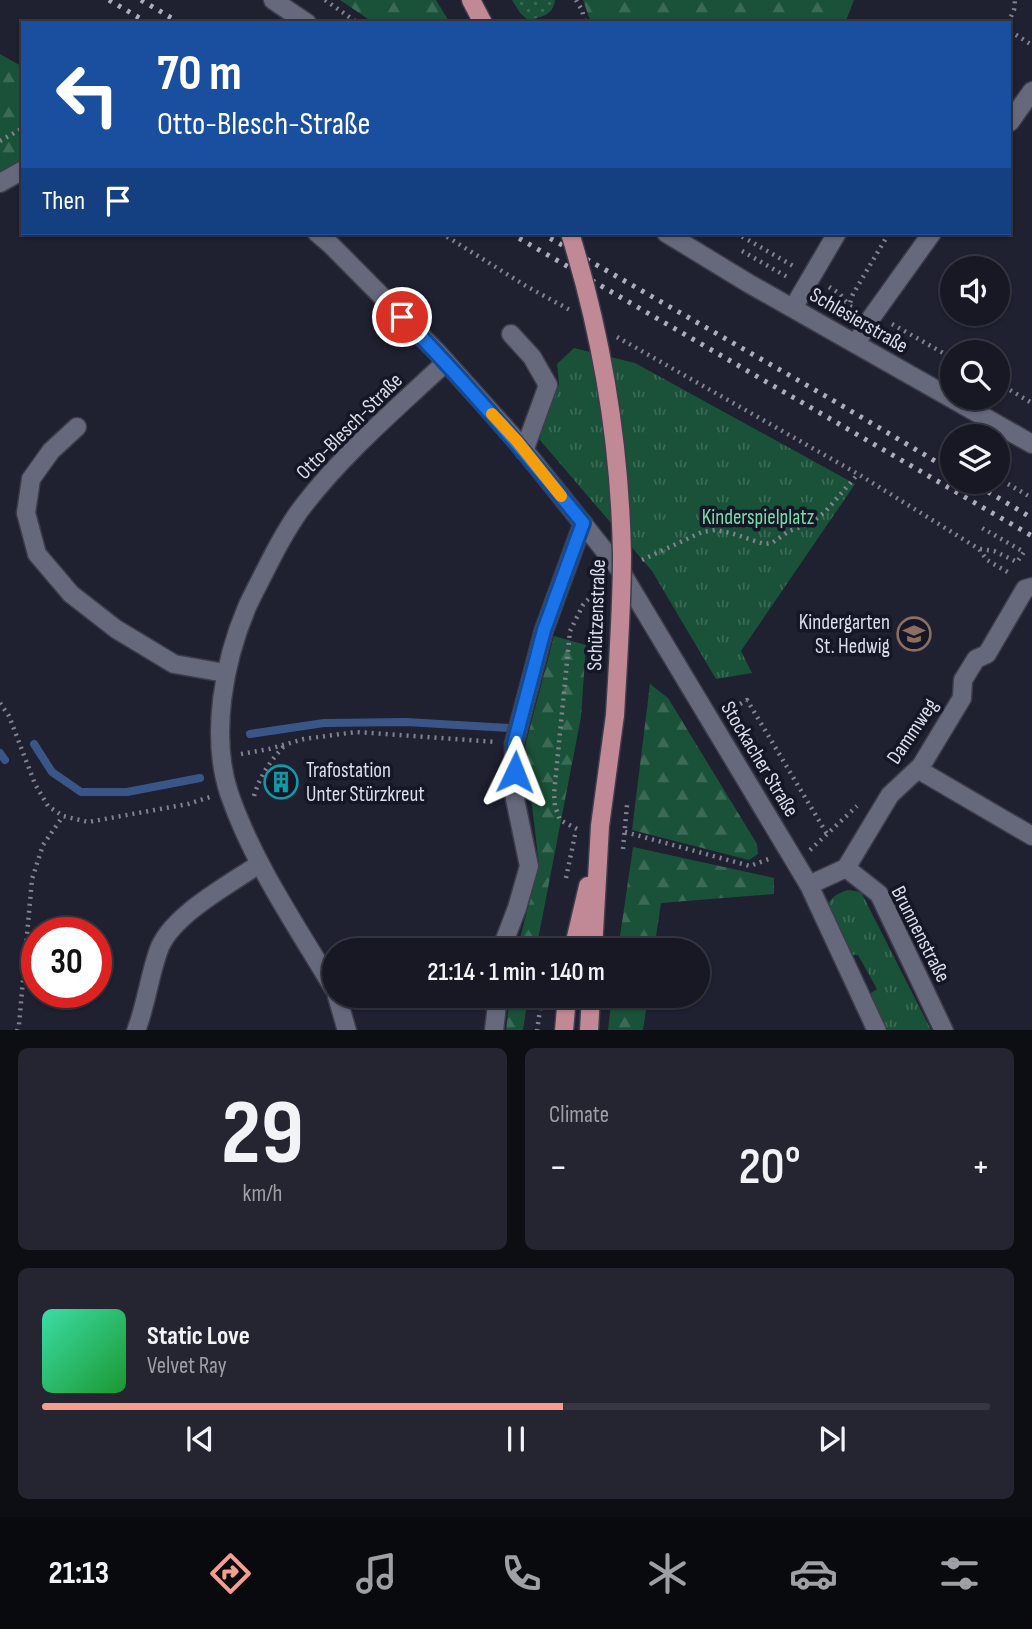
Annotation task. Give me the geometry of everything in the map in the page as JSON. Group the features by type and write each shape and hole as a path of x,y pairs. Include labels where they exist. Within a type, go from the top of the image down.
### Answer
{"main road":[{"path":"471,0 482,21"},
{"name":"Schützenstraße","path":"571,235 591,309 602,365 620,506 621,593 615,715 599,834 594,938"},
{"name":"Schützenstraße","path":"576,938 599,834"},
{"path":"564,1030 565,1008"},
{"path":"589,1030 590,1008"}],"street":[{"path":"273,0 304,21"},
{"path":"1011,121 1032,91"},
{"path":"0,183 21,171"},
{"path":"319,235 446,362 583,523 544,630 514,744 515,799 529,866 506,938"},
{"name":"Schlesierstraße","path":"669,235 1032,444"},
{"path":"793,308 836,235"},
{"path":"856,344 871,318 931,235"},
{"path":"511,334 532,357 548,385 524,451"},
{"name":"Otto-Blesch-Straße","path":"322,969 259,864 229,791 222,757 220,721 225,673 247,607 280,542 303,506 342,461 446,362"},
{"path":"77,427 51,451 31,479 26,513 37,554 71,594 116,629 174,664 225,673"},
{"name":"Stockacher Straße","path":"583,523 620,570 809,885 877,1030"},
{"name":"Dammweg","path":"846,868 890,795 919,769 962,698 963,680 976,659 987,654 1029,588"},
{"path":"919,769 1032,836"},
{"path":"135,1030 144,1010 158,949 172,927 196,907 259,864"},
{"path":"809,885 846,868"},
{"name":"Brunnenstraße","path":"846,868 879,894 944,1030"},
{"path":"340,1008 347,1030"},
{"path":"494,1030 497,1008"}],"path":[{"path":"325,0 355,21"},
{"path":"576,0 585,21"},
{"path":"1010,21 1015,0"},
{"path":"1011,32 1032,45"},
{"path":"0,141 21,129"},
{"path":"444,235 574,313"},
{"path":"849,306 853,294 887,235"},
{"path":"734,246 833,303 849,306 871,318 890,323 940,351"},
{"path":"609,333 858,474 979,549 994,551 1017,562 1024,552 982,528"},
{"path":"1010,390 1032,403"},
{"path":"565,883 577,828 560,820 554,794 570,631 583,605 620,570 702,532 715,530 764,544 772,543 789,531 809,524 825,512 858,474"},
{"path":"1010,485 1032,498"},
{"path":"979,549 987,561 1018,578 1029,588"},
{"path":"710,721 747,700 827,834"},
{"path":"0,703 9,716 36,784 48,806 63,816 88,822 188,804"},
{"path":"222,757 269,749 304,739 356,732 514,744"},
{"path":"246,832 259,781 272,759 286,744"},
{"path":"622,858 628,793"},
{"path":"625,832 750,866 792,857 827,834 867,799 890,795"},
{"path":"17,1030 32,879 43,845 63,816"},
{"path":"537,1030 540,1008"}],"green space":[{"path":"340,0 436,0 449,21 371,21"},
{"path":"512,0 555,0 549,13 528,20"},
{"path":"583,0 854,0 846,21 590,21"},
{"path":"0,54 21,66 21,160 0,172"},
{"name":"Kinderspielplatz","path":"574,348 635,363 855,484 741,651 752,673 716,679 652,571 539,439 559,384 557,364"},
{"path":"554,636 586,645 581,717 538,938 520,938 539,865 525,746"},
{"path":"650,684 668,698 757,844 758,854 749,860 632,830"},
{"path":"633,847 774,878 774,894 661,903 656,938 620,938"},
{"path":"848,890 861,892 931,1030 880,1030 865,997 877,989 858,955 845,955 824,911 833,897"},
{"path":"509,1008 526,1008 523,1030 506,1030"},
{"path":"611,1008 646,1008 643,1030 608,1030"}],"waterway":[{"path":"250,734 324,723 406,722 509,728"},
{"path":"34,744 52,772 81,792 127,792 200,778"},
{"path":"0,753 5,760"}],"railway":[{"path":"109,0 145,21"},
{"path":"141,0 177,21"},
{"path":"513,235 1032,536"},
{"path":"544,235 940,464"},
{"path":"992,494 1032,518"}],"slow traffic":[{"path":"492,414 561,496"}],"place":[{"name":"Kindergarten St. Hedwig","path":"914,634"},
{"name":"Trafostation Unter Stürzkreut","path":"281,782"}],"route":[{"path":"402,317 517,441 583,523 544,630 514,744 515,772"}]}
